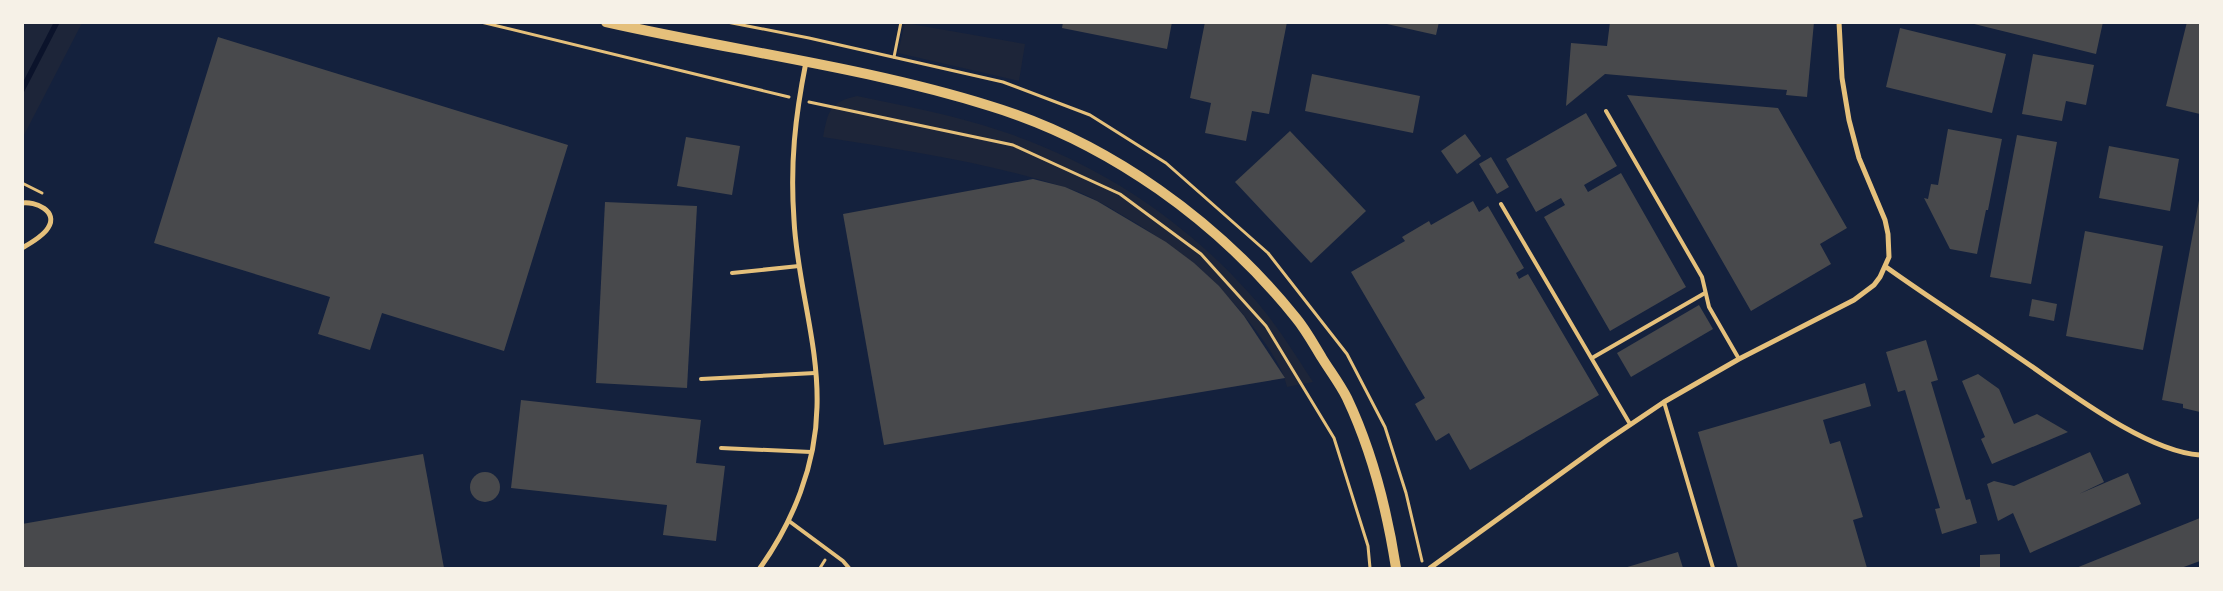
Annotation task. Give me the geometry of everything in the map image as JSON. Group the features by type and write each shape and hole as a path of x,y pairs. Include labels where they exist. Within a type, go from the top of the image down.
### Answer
{"main road":[{"path":"606,22 911,84 993,106 1074,139 1147,181 1224,240 1297,319 1346,396 1367,448 1390,530 1396,568"}],"street":[{"path":"1430,568 1630,424 1664,402 1739,359 1854,300 1874,285 1886,267 1890,245 1885,220 1859,158 1849,120 1842,78 1839,22"},
{"path":"760,568 776,546 789,521 806,478 817,407 815,374 794,221 792,171 796,117 806,62"},
{"path":"22,203 32,202 41,205 48,212 51,221 48,228 39,237 22,248"},
{"path":"1886,267 1946,310 2118,423 2166,448 2200,455"}],"lane":[{"path":"1606,110 1702,277 1709,307 1739,359"},
{"path":"1501,204 1630,424"},
{"path":"732,273 799,266"},
{"path":"1592,358 1705,293"},
{"path":"701,380 815,374"},
{"path":"1664,402 1713,568"},
{"path":"721,448 811,452"},
{"path":"789,521 843,560 849,568"}],"path":[{"path":"481,22 799,100 1013,145 1120,194 1202,254 1266,326 1334,438 1368,546 1370,568"},
{"path":"727,22 1003,82 1090,115 1166,163 1268,253 1347,354 1385,427 1406,493 1424,568"},
{"path":"894,57 901,22"}],"shaded area":[{"path":"22,23 82,23 23,137"},
{"path":"905,23 1025,44 1019,81 898,53"},
{"path":"857,96 911,107 1001,131 1070,159 1104,176 1136,196 1195,240 1249,293 1291,347 1313,382 1287,387 1279,367 1266,345 1237,307 1211,280 1169,245 1094,199 1072,189 1005,170 823,137 826,121 831,109 841,101"}],"building":[{"path":"1063,22 1172,22 1167,49 1062,28"},
{"path":"1205,22 1287,22 1269,114 1252,111 1246,141 1205,133 1211,103 1190,98"},
{"path":"1378,22 1439,22 1436,35"},
{"path":"1610,22 1814,22 1807,97 1786,95 1787,90 1605,74 1566,106 1571,43 1607,46"},
{"path":"1966,22 2103,22 2096,54"},
{"path":"2187,22 2200,22 2200,114 2166,106"},
{"path":"1900,28 2006,54 1992,113 1886,87"},
{"path":"218,37 568,145 504,351 382,313 370,350 318,334 330,297 154,243"},
{"path":"2033,54 2094,65 2086,105 2066,101 2062,121 2022,114"},
{"path":"1312,74 1420,96 1413,133 1305,111"},
{"path":"1627,95 1778,108 1847,228 1820,244 1831,264 1751,311"},
{"path":"1586,113 1617,166 1584,185 1588,192 1621,173 1686,287 1610,331 1544,217 1565,205 1561,198 1536,212 1506,159"},
{"path":"1948,129 2002,139 1977,254 1950,249 1924,198 1928,199 1931,184 1938,185"},
{"path":"1290,131 1366,211 1311,263 1235,182"},
{"path":"1465,134 1481,156 1457,174 1441,151"},
{"path":"2017,135 2057,142 2031,284 1990,277"},
{"path":"686,137 740,146 732,195 677,186"},
{"path":"2109,146 2179,159 2170,211 2099,198"},
{"path":"1491,157 1509,187 1497,194 1479,164"},
{"path":"1033,179 1065,187 1097,201 1166,242 1194,263 1219,286 1244,316 1285,378 884,445 843,214"},
{"path":"2200,195 2200,412 2183,408 2183,404 2162,400"},
{"path":"1473,201 1479,212 1488,206 1524,268 1516,273 1519,279 1528,274 1599,395 1470,470 1449,433 1436,441 1415,404 1425,398 1351,272 1405,241 1402,237 1429,221 1431,225"},
{"path":"605,202 697,206 687,388 596,383"},
{"path":"2085,231 2163,246 2143,350 2066,336"},
{"path":"2032,299 2057,304 2054,321 2029,316"},
{"path":"1699,305 1713,329 1631,377 1617,353"},
{"path":"1926,340 1938,380 1931,382 1966,500 1970,499 1977,523 1942,534 1935,509 1940,508 1905,390 1898,392 1886,352"},
{"path":"1978,374 1999,389 2014,424 2037,414 2068,432 1992,464 1981,439 1985,437 1962,381"},
{"path":"1865,383 1871,406 1823,420 1830,444 1840,441 1863,517 1853,520 1867,568 1738,568 1698,432"},
{"path":"521,400 701,420 696,463 725,466 716,541 663,535 667,505 511,488"},
{"path":"2090,452 2104,482 2079,494 2128,473 2141,504 2030,553 2013,513 1998,521 1987,484 1994,481 2014,486"},
{"path":"423,454 444,568 22,568 22,524"},
{"path":"485,472 496,476 500,487 496,498 485,502 474,498 470,487 474,476"},
{"path":"2200,518 2200,561 2181,568 2076,568"},
{"path":"1678,552 1683,568 1624,568"},
{"path":"2000,554 2000,568 1980,568 1980,555"}],"waterway":[{"path":"22,90 57,22"}]}
